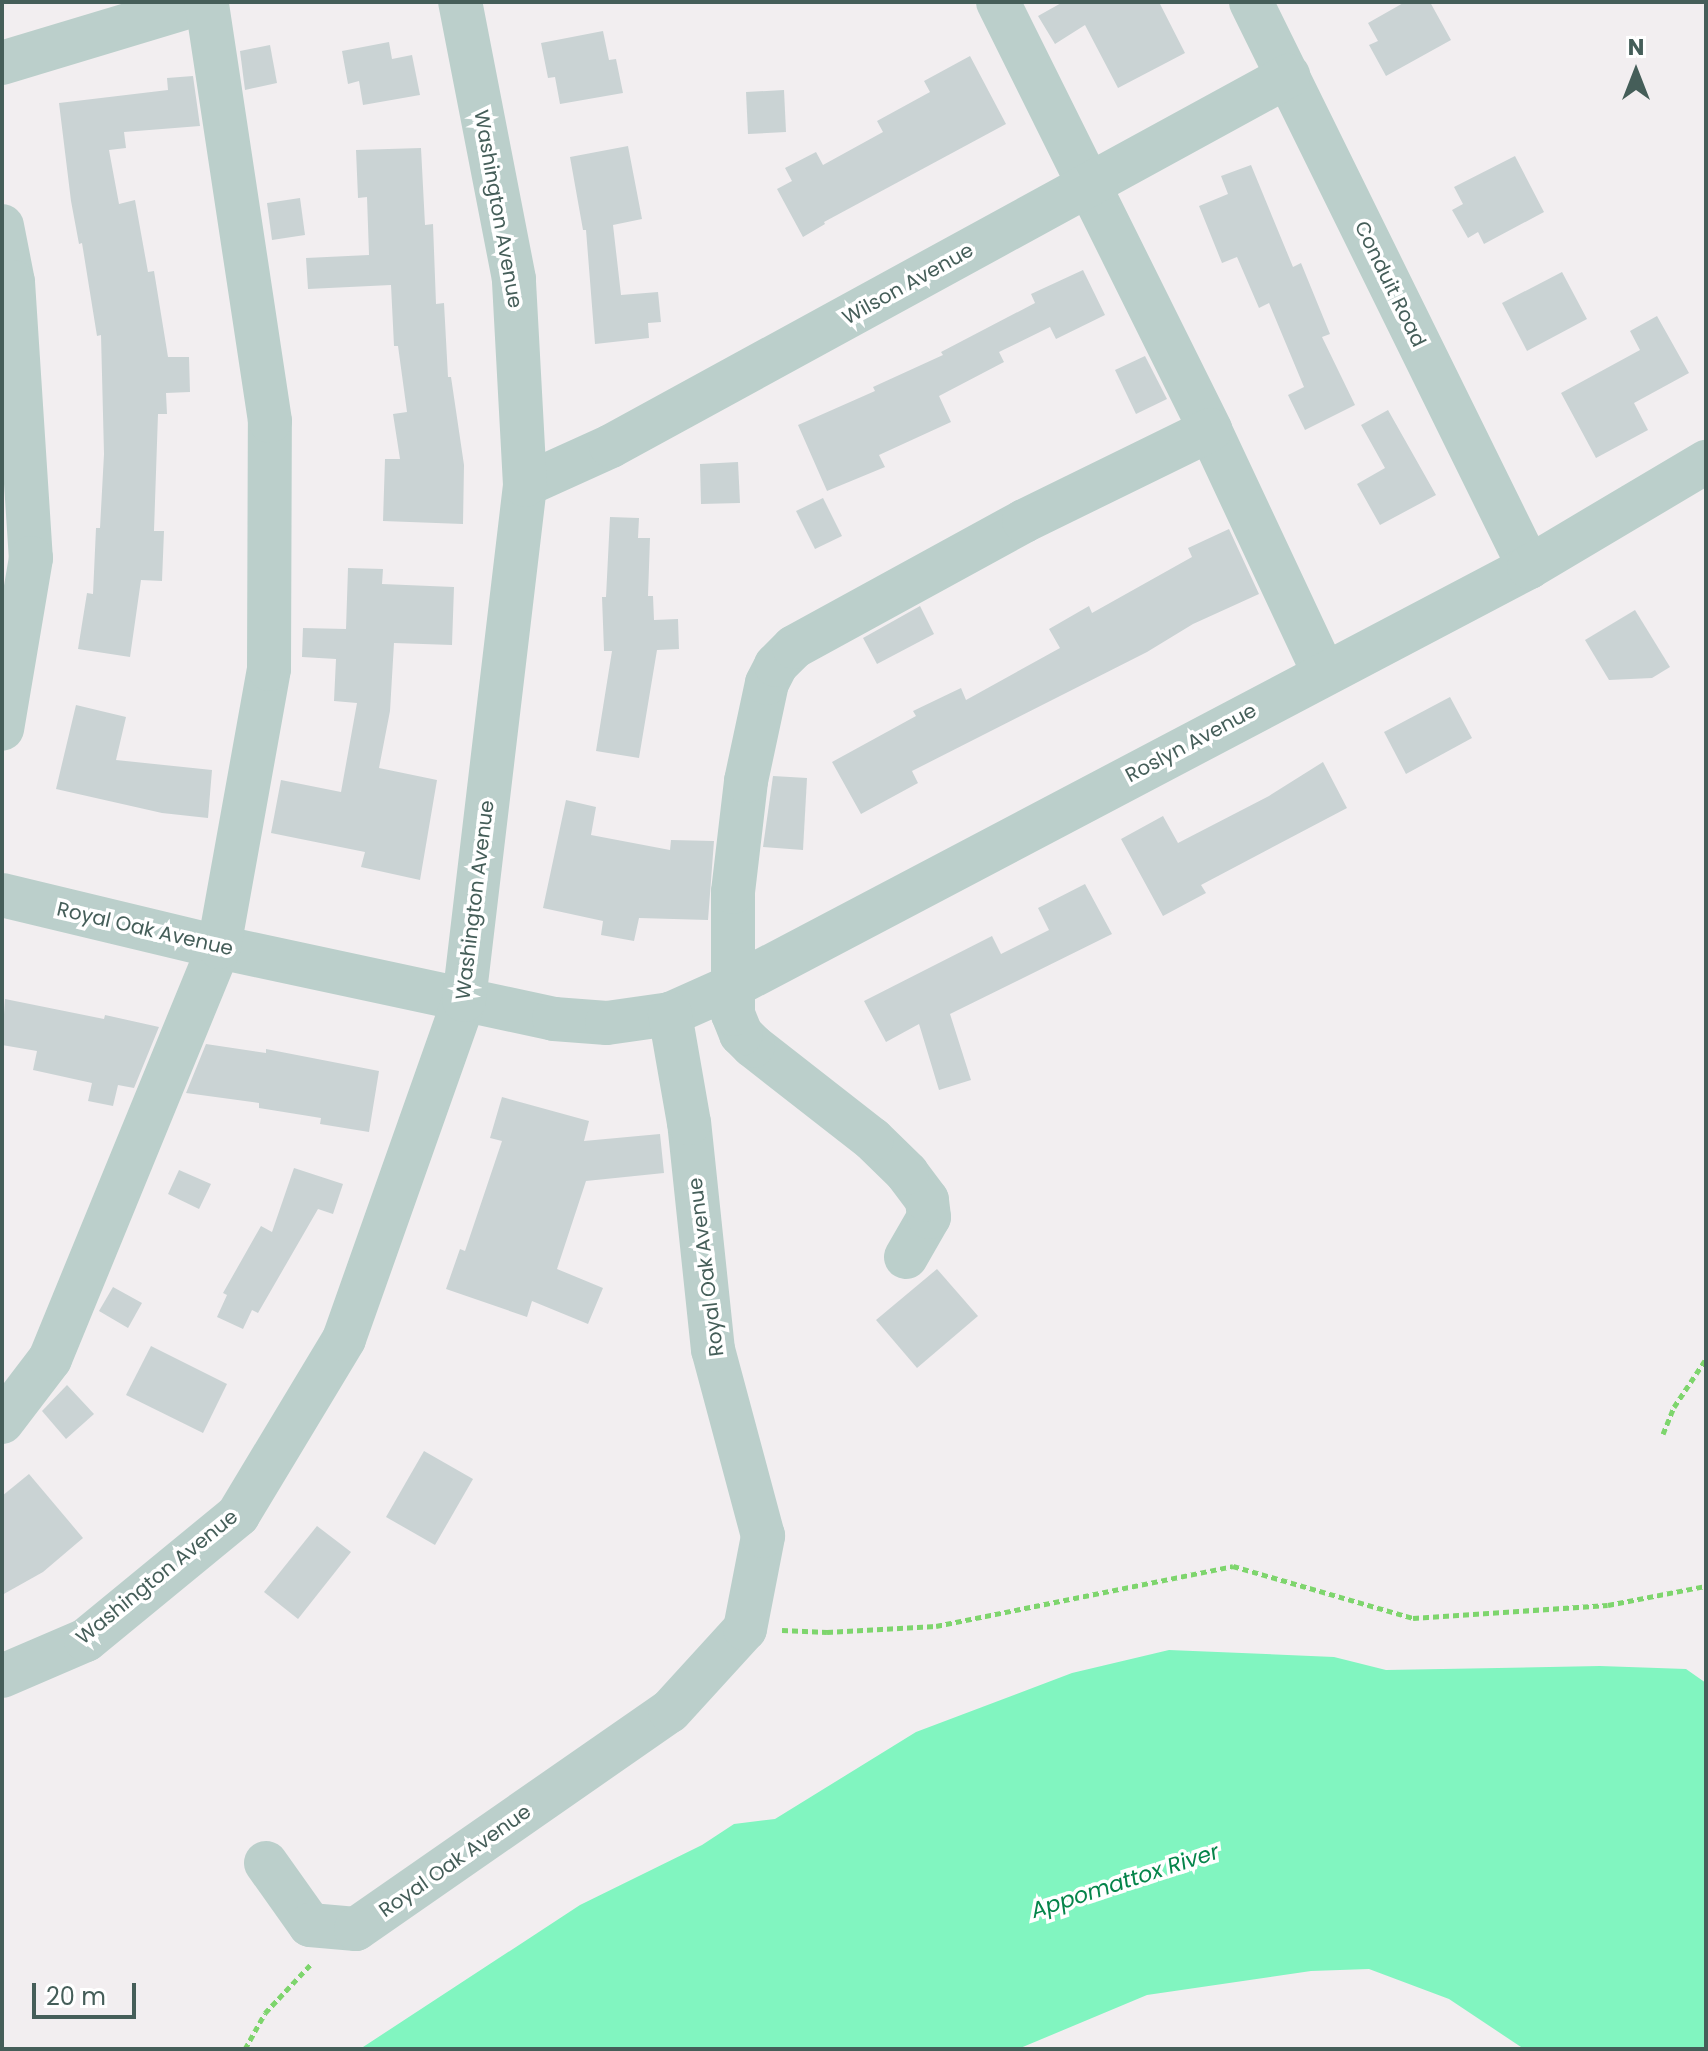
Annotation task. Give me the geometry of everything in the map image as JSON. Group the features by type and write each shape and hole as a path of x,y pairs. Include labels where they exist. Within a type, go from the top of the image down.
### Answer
{"street":[{"path":"2,63 206,2 270,421 269,669 219,947 50,1359 2,1422"},
{"name":"Washington Avenue","path":"2,1676 86,1640 238,1515 344,1339 464,1000 525,485 514,279 460,2"},
{"path":"998,2 1210,430 1324,673"},
{"name":"Conduit Road","path":"1251,2 1529,567"},
{"name":"Wilson Avenue","path":"525,485 611,446 1288,76"},
{"path":"2,226 13,282 31,558 2,729"},
{"path":"906,1257 929,1217 927,1200 907,1173 872,1139 741,1034 733,1014 733,892 746,781 767,683 776,665 794,647 1024,521 1210,430"},
{"name":"Roslyn Avenue","path":"670,1014 735,985 1529,567 1706,462"},
{"name":"Royal Oak Avenue","path":"2,895 219,947 554,1019 638,1021 670,1014 689,1123 713,1350 763,1536 745,1629 670,1711 356,1929"},
{"path":"266,1863 310,1925 356,1929"}],"path":[{"path":"1663,1434 1674,1407 1706,1359"},
{"path":"745,1629 827,1632 936,1626 1233,1566 1413,1618 1608,1605 1706,1586"},
{"path":"245,2049 265,2013 302,1971 356,1929"}],"water":[{"name":"Appomattox River","path":"1169,1650 1334,1657 1386,1670 1600,1666 1686,1669 1706,1683 1706,2049 1524,2049 1449,1999 1369,1969 1311,1971 1147,1995 1018,2049 360,2049 580,1905 702,1845 734,1824 775,1819 916,1732 1072,1673"}],"building":[{"path":"1063,2 1159,2 1185,53 1118,88 1085,25 1055,44 1038,16"},
{"path":"1405,2 1430,2 1451,40 1386,76 1369,45 1378,41 1368,23"},
{"path":"603,31 609,60 616,59 623,93 560,104 555,77 548,78 541,43"},
{"path":"389,42 392,59 412,55 420,95 363,105 359,81 348,84 342,51"},
{"path":"270,45 277,83 245,90 240,51"},
{"path":"970,56 1006,124 824,222 803,237 777,189 792,181 785,168 816,152 823,165 883,132 877,121 930,92 924,81"},
{"path":"193,76 200,126 124,132 126,148 109,150 119,204 135,200 148,272 154,271 168,357 189,357 190,392 166,393 167,414 158,414 154,531 164,531 162,581 141,580 130,657 78,649 87,593 93,594 96,528 100,528 104,454 101,335 97,336 82,243 79,244 71,201 59,103 168,90 167,78"},
{"path":"784,90 786,132 748,134 746,92"},
{"path":"628,146 642,219 613,225 621,295 658,292 661,322 648,323 649,338 595,344 586,230 583,230 570,157"},
{"path":"421,148 425,225 433,224 436,304 444,303 448,377 451,377 464,465 463,524 383,521 385,459 400,459 393,414 407,412 398,346 394,346 391,285 308,289 306,258 369,255 367,197 358,198 356,150"},
{"path":"1515,156 1544,212 1484,244 1478,232 1468,238 1452,210 1463,204 1454,187"},
{"path":"1251,165 1293,267 1301,263 1330,334 1322,337 1355,405 1305,430 1288,395 1304,387 1269,303 1259,308 1237,257 1222,263 1199,206 1228,194 1221,176"},
{"path":"300,198 305,235 272,240 267,203"},
{"path":"1083,270 1105,315 1056,339 1050,327 999,352 1004,362 939,396 951,422 879,455 885,467 827,491 798,425 875,391 873,387 943,355 941,352 1035,303 1031,294"},
{"path":"1562,272 1587,319 1527,351 1502,303"},
{"path":"1657,316 1689,373 1634,403 1648,430 1596,458 1561,393 1640,350 1630,331"},
{"path":"1145,356 1167,399 1136,414 1115,370"},
{"path":"1388,410 1436,495 1380,525 1357,484 1385,468 1361,425"},
{"path":"738,462 740,503 701,504 700,464"},
{"path":"823,498 842,536 815,549 796,511"},
{"path":"610,517 639,518 638,538 650,538 648,596 653,596 654,620 678,619 679,649 657,650 639,758 596,751 612,651 604,651 602,597 606,597"},
{"path":"1229,529 1259,594 1193,624 1147,652 912,771 918,783 861,814 832,762 916,716 913,711 961,688 966,700 1060,648 1049,629 1089,606 1092,613 1192,557 1188,548"},
{"path":"348,568 383,569 382,584 454,587 452,645 394,643 390,711 379,768 437,780 420,880 361,867 365,852 271,833 281,780 341,792 357,703 334,701 336,659 302,657 303,628 346,629"},
{"path":"920,606 934,634 877,664 863,638"},
{"path":"1635,610 1670,667 1652,678 1609,680 1585,640"},
{"path":"1450,697 1472,738 1406,774 1384,732"},
{"path":"76,705 126,717 116,760 212,770 208,818 162,813 56,789"},
{"path":"1323,762 1347,808 1201,885 1206,893 1163,916 1121,839 1163,816 1178,843 1269,796"},
{"path":"773,776 807,778 803,850 763,847"},
{"path":"566,800 596,807 591,835 670,850 671,840 714,841 708,920 639,918 634,941 601,935 603,921 543,908"},
{"path":"1085,884 1112,934 950,1014 971,1080 939,1090 919,1024 886,1042 864,1001 992,936 1001,954 1049,930 1038,908"},
{"path":"5,999 159,1027 134,1088 118,1085 113,1106 88,1101 92,1083 33,1070 37,1051 2,1045"},
{"path":"206,1044 266,1053 266,1049 379,1071 369,1132 320,1124 321,1118 259,1108 259,1103 186,1093"},
{"path":"502,1097 589,1121 584,1141 660,1134 664,1173 586,1181 557,1269 603,1288 588,1324 532,1301 527,1317 446,1289 460,1249 465,1251 502,1141 490,1138"},
{"path":"294,1168 343,1184 333,1214 318,1209 258,1313 252,1310 243,1329 217,1317 227,1295 223,1293 261,1226 272,1232"},
{"path":"179,1170 211,1184 199,1209 168,1194"},
{"path":"937,1269 978,1316 917,1368 876,1320"},
{"path":"113,1287 142,1303 128,1328 99,1311"},
{"path":"151,1346 227,1384 203,1433 126,1395"},
{"path":"67,1385 94,1414 66,1439 42,1411"},
{"path":"424,1451 473,1479 435,1545 386,1517"},
{"path":"29,1474 83,1538 43,1572 2,1595 2,1496"},
{"path":"317,1526 351,1552 298,1619 264,1592"}]}
